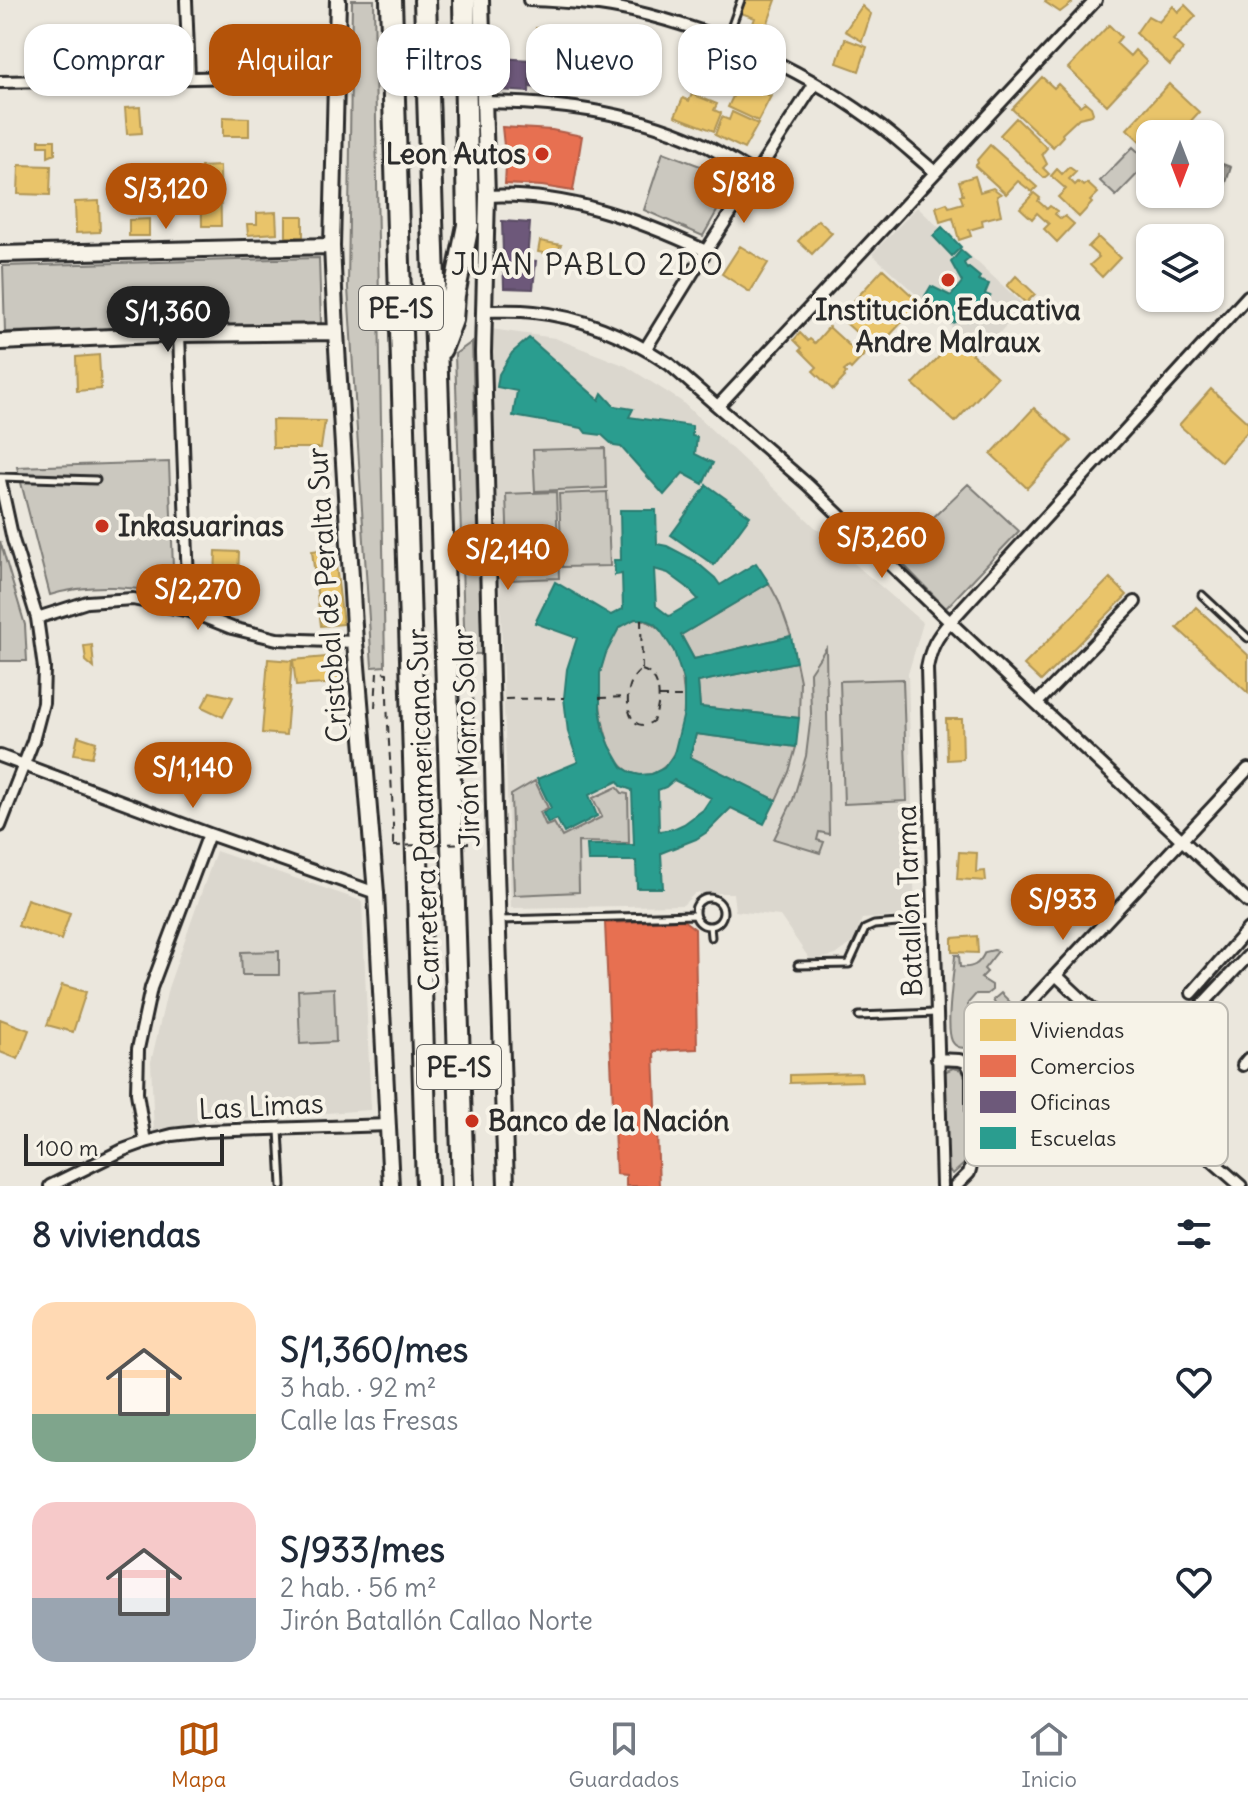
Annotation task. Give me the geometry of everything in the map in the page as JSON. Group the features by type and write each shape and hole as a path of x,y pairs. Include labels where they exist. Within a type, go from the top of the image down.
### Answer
{"highway":[{"name":"Carretera Panamericana Sur","path":"391,0 427,1186"},
{"name":"Carretera Panamericana Sur","path":"425,0 463,1186"},
{"path":"438,356 452,320 468,225 464,0"}],"street":[{"path":"186,0 187,24"},
{"name":"Cristobal de Peralta Sur","path":"337,24 338,0"},
{"name":"Jirón Morro Solar","path":"482,0 487,196 483,311 506,1186"},
{"path":"529,0 570,1 629,10 681,24"},
{"path":"718,406 1096,0"},
{"path":"786,67 884,129 935,172"},
{"path":"0,82 24,81"},
{"path":"646,348 815,83"},
{"name":"Cristobal de Peralta Sur","path":"335,96 332,246 336,332 355,642 376,893 391,1186"},
{"path":"485,102 551,104 596,110 659,127 698,142 756,174"},
{"path":"487,196 511,195 604,210 658,229 706,251"},
{"path":"0,254 332,246"},
{"name":"Batallón Tarma","path":"942,1186 927,668 935,640 1248,296"},
{"path":"483,311 530,311 585,322 646,348 669,364 808,485 1248,902"},
{"path":"0,342 179,334 336,332"},
{"path":"179,334 189,611"},
{"path":"0,479 13,540 37,618 44,668 43,703 33,741 0,826"},
{"path":"37,618 87,602 133,599 189,611 232,628 277,639 355,642"},
{"path":"1037,703 1135,602"},
{"path":"0,756 376,893"},
{"path":"1030,1002 1248,769"},
{"path":"145,1142 137,1093 138,1049 151,988 209,834"},
{"path":"1192,993 1248,929"},
{"path":"1205,1002 1248,956"},
{"path":"1056,975 1085,1002"},
{"path":"937,1059 964,1061"},
{"name":"Las Limas","path":"50,1186 145,1142 172,1135 206,1131 389,1125"},
{"path":"956,1186 969,1173 971,1166"},
{"path":"1218,1166 1241,1186"}],"lane":[{"path":"733,24 741,0"},
{"path":"0,479 23,476 96,480"},
{"path":"1202,595 1248,638"},
{"path":"709,898 718,902 723,915 710,926 701,923 695,915 697,905 709,898"},
{"path":"498,920 695,915"},
{"path":"798,965 849,964 865,929 874,925 934,920"},
{"path":"710,926 711,937"},
{"path":"859,1016 936,1013"},
{"path":"279,1129 282,1186"}],"path":[{"path":"641,619 642,670"},
{"path":"469,808 474,764 472,656"},
{"path":"642,670 654,678 659,697 656,716 649,725 644,726 629,714 628,697 635,674 642,670"},
{"path":"375,708 377,672 387,673 390,778 394,802 393,846 469,843"},
{"path":"599,698 628,697"},
{"path":"659,697 685,697"},
{"path":"502,699 564,698"}],"shaded area":[{"path":"352,0 374,0 385,666 372,667 348,288 351,96 361,96 361,24 352,24"},
{"path":"1133,147 1136,150 1136,175 1116,196 1100,181"},
{"path":"663,152 735,179 703,236 644,210"},
{"path":"1224,164 1231,167 1224,189"},
{"name":"Institución Educativa Andre Malraux","path":"917,207 1024,305 981,354 872,254"},
{"path":"319,258 321,324 5,332 3,266"},
{"path":"491,329 555,338 626,366 681,401 848,558 923,623 908,674 915,915 862,919 853,942 836,955 811,961 780,916 735,911 733,893 695,893 683,905 511,908"},
{"path":"472,342 482,654 467,654 464,625 455,354"},
{"path":"605,448 606,488 535,491 533,450"},
{"name":"Inkasuarinas","path":"169,462 174,594 112,587 81,588 50,595 17,467"},
{"path":"968,484 1019,531 946,608 894,555"},
{"path":"556,492 559,578 509,580 506,494"},
{"path":"607,492 610,566 562,567 559,494"},
{"path":"0,541 25,625 27,661 0,661"},
{"path":"769,583 791,636 694,659 681,635"},
{"path":"635,619 655,626 670,643 680,666 684,694 683,721 677,746 666,764 651,774 636,774 623,767 614,755 600,703 600,673 607,649 619,627"},
{"path":"826,648 829,834 819,832 817,840 824,842 820,853 774,839 793,800 806,756 811,715 810,672"},
{"path":"796,662 800,681 799,718 700,707 698,682"},
{"path":"903,679 907,801 844,804 840,681"},
{"path":"696,734 796,747 776,800 690,757"},
{"path":"535,781 548,808 540,812 546,826 554,823 562,837 602,817 593,798 617,787 628,794 629,843 578,842 579,892 514,895 511,795"},
{"path":"216,851 362,901 371,1110 201,1121 154,1134 151,1062 168,988"},
{"path":"279,951 279,975 242,975 241,952"},
{"path":"998,951 981,978 992,985 992,990 987,994 976,994 969,1002 964,1002 964,1048 959,1047 952,1041 949,1024 955,955 959,955 960,967 969,967 978,963 985,952"},
{"path":"334,988 336,1042 300,1044 298,990"},
{"path":"1001,993 1010,1002 994,1002"},
{"path":"953,1068 962,1070 964,1075 964,1164 953,1174 947,1169 944,1072"}],"building: Viviendas":[{"path":"745,0 776,0 767,24 753,23 755,18 741,13"},
{"path":"1069,0 1072,3 1060,12 1045,2"},
{"path":"1185,5 1196,16 1173,40 1183,49 1170,65 1136,33 1148,16 1159,22 1173,6 1178,12"},
{"path":"862,6 871,14 862,41 845,31"},
{"path":"1109,25 1121,37 1116,43 1130,56 1135,50 1147,62 1107,105 1068,68"},
{"path":"845,39 867,47 859,71 837,63"},
{"path":"1042,77 1054,88 1058,84 1080,106 1085,102 1093,113 1079,118 1053,147 1012,109"},
{"path":"1169,84 1199,112 1192,120 1136,120 1136,138 1127,129"},
{"path":"691,96 697,96 717,104 714,110 721,113 714,131 675,116 683,98 689,101"},
{"path":"733,96 771,96 758,121 728,107"},
{"path":"140,107 142,133 127,134 125,108"},
{"path":"732,112 758,124 744,149 715,135 722,117 729,120"},
{"path":"223,117 249,118 249,136 223,136"},
{"path":"1016,118 1047,148 1042,154 1047,164 1043,168 1049,174 1044,178 1000,135"},
{"path":"39,140 55,140 55,154 48,157 48,146 39,146"},
{"path":"990,145 1037,187 1032,192 1018,181 1006,194 975,166"},
{"path":"19,165 51,166 50,195 18,194"},
{"path":"220,166 221,226 202,226 201,167"},
{"path":"1069,167 1076,172 1069,179 1075,185 1078,182 1084,186 1087,183 1098,193 1079,217 1058,197 1066,189 1051,176 1057,169 1062,174"},
{"path":"975,176 980,192 993,188 1001,194 997,196 1001,215 982,220 983,226 969,230 971,236 959,240 953,218 940,222 936,207 963,203 959,181"},
{"path":"145,183 146,205 129,206 128,184"},
{"path":"1034,193 1047,209 1050,206 1061,219 1065,216 1074,224 1057,242 1044,229 1049,224 1037,213 1032,219 1020,208"},
{"path":"99,201 100,232 76,233 75,202"},
{"path":"276,212 277,233 248,235 247,224 257,224 257,213"},
{"path":"286,216 303,216 303,237 286,237"},
{"path":"149,219 149,236 129,236 129,220"},
{"path":"818,220 832,233 812,254 798,241"},
{"path":"1098,237 1120,258 1102,277 1090,265 1099,257 1088,247"},
{"path":"540,241 561,245 554,255 538,252"},
{"path":"740,246 768,263 750,292 722,274"},
{"path":"883,269 920,303 876,350 839,317"},
{"path":"1016,276 1035,294 1026,303 1007,286"},
{"path":"829,327 853,349 856,346 865,354 851,369 849,367 844,371 845,377 833,390 813,371 817,367 794,340 800,333 815,343"},
{"path":"956,339 997,377 955,422 913,384"},
{"path":"99,355 101,389 77,391 76,357"},
{"path":"1211,389 1248,423 1248,431 1221,462 1179,425"},
{"path":"1034,408 1071,441 1027,488 991,454"},
{"path":"272,420 325,421 321,448 273,448"},
{"path":"334,548 343,624 321,626 312,551"},
{"path":"216,551 239,552 237,603 214,602"},
{"path":"1110,578 1127,595 1041,681 1024,665"},
{"path":"1196,607 1248,655 1248,693 1177,628"},
{"path":"92,645 94,668 86,661 84,646"},
{"path":"337,656 339,683 296,686 293,660"},
{"path":"268,659 292,661 286,735 262,733"},
{"path":"210,692 233,697 223,717 202,707"},
{"path":"946,719 962,719 963,759 947,760"},
{"path":"78,736 96,742 92,757 74,754"},
{"path":"153,755 184,766 177,787 154,786 154,770 145,766"},
{"path":"959,852 977,853 976,872 985,871 986,881 957,879"},
{"path":"27,899 70,913 61,940 18,926"},
{"path":"977,936 978,953 952,952 952,938"},
{"path":"62,985 86,992 73,1032 47,1025"},
{"path":"0,1019 29,1030 18,1059 0,1052"},
{"path":"861,1073 862,1081 790,1083 790,1075"}],"building: Comercios":[{"name":"Leon Autos","path":"502,127 552,130 582,136 573,191 505,184"},
{"path":"683,920 695,929 697,1049 654,1051 659,1186 626,1186 626,1175 616,1174 605,923"}],"building: Oficinas":[{"path":"510,59 526,60 526,92 510,91"},
{"path":"502,221 530,223 527,260 536,261 533,289 504,288"}],"building: Escuelas":[{"path":"942,227 961,247 952,256 933,236"},
{"path":"961,250 970,258 964,263 967,269 980,277 978,280 989,284 985,294 990,296 967,321 952,323 947,313 944,314 925,296 931,286 951,296 962,282 951,262"},
{"path":"529,338 599,400 602,393 614,406 633,409 629,417 692,426 692,436 697,437 695,454 713,463 703,484 683,473 664,495 621,447 614,446 602,435 586,433 582,428 513,416 517,391 497,387 499,374 512,353"},
{"path":"707,485 750,516 714,565 671,535"},
{"path":"620,510 656,510 657,544 694,560 720,585 756,563 769,583 681,635 694,659 791,636 796,662 698,682 700,707 799,718 796,747 696,734 690,757 776,800 764,824 731,808 707,832 661,853 663,888 637,888 636,861 588,861 587,845 634,845 632,790 621,786 618,781 589,795 597,816 564,833 557,819 548,823 543,813 551,808 537,779 578,762 568,732 564,698 567,669 577,638 535,623 555,582 611,615 623,609 622,574 615,575 614,560 621,560","holes":["654,569 668,573 698,599 669,616 656,606","635,619 654,623 674,651 684,682 684,713 674,754 664,768 652,774 640,775 622,767 604,731 600,709 600,673 619,628","674,780 711,798 703,810 684,824 659,831 658,790"]}],"place":[{"name":"Leon Autos","path":"542,154"},
{"name":"Institución Educativa Andre Malraux","path":"948,280"},
{"name":"Inkasuarinas","path":"102,526"},
{"name":"Banco de la Nación","path":"472,1121"}],"district":[{"name":"JUAN PABLO 2DO","path":"588,264"}]}
